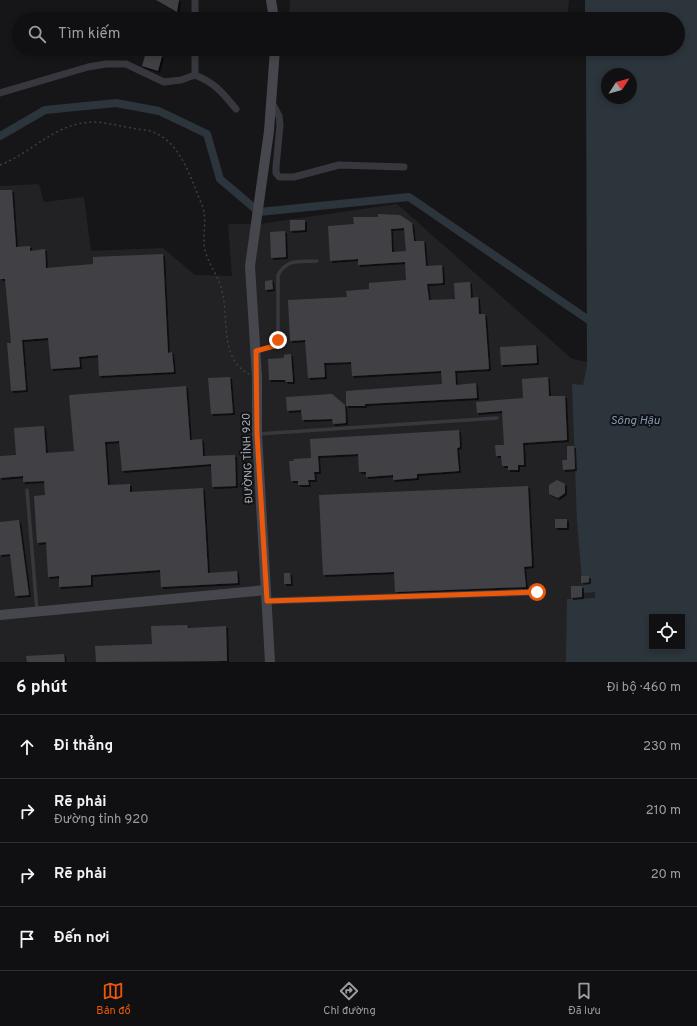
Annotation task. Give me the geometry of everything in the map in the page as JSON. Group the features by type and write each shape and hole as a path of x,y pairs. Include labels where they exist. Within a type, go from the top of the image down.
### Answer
{"main road":[{"path":"271,0 273,12"},
{"path":"271,101 275,56"},
{"name":"ĐƯỜNG TỈNH 920","path":"270,662 257,434 256,351 250,266 271,101"},
{"path":"0,615 266,596"}],"street":[{"path":"195,0 195,12"},
{"path":"195,56 195,75"},
{"path":"0,93 88,67 106,64 126,64 164,82 181,80 195,75 211,82 225,95 236,109"},
{"path":"271,101 279,116 280,125 276,167 276,173 279,177 294,177 339,165 364,165 381,168 404,167"},
{"path":"266,596 537,592"}],"lane":[{"path":"256,351 274,346 278,340 278,275 283,266 290,262 317,261"},
{"path":"257,434 498,418"},
{"path":"27,490 37,612"}],"path":[{"path":"0,165 26,153 64,128 82,123 105,123 147,130 154,132 170,142 181,156 205,214 205,251 223,293 229,349 240,369 257,377"}],"shaded area":[{"path":"290,0 569,0 568,12 289,12"},
{"path":"39,184 44,202 84,197 91,251 163,248 195,275 232,276 228,224 259,224 397,204 572,359 593,363 604,662 0,662 0,186"}],"water":[{"name":"Sông Hậu","path":"585,0 697,0 697,662 566,662 567,599 595,598 595,592 583,593 577,522 572,384 583,385 587,366 586,56 685,56 685,12 585,12"}],"building":[{"path":"156,0 179,0 177,12"},
{"path":"145,56 162,56 158,71 142,66"},
{"path":"0,190 12,190 16,247 30,246 30,251 45,249 46,268 93,264 93,257 163,254 168,353 172,352 174,372 99,376 98,355 79,357 80,367 51,369 48,338 22,340 26,390 11,391 7,343 11,343 5,279 0,279"},
{"path":"378,214 400,215 412,223 414,241 424,241 426,266 442,265 443,283 427,284 429,300 455,299 454,283 470,282 471,298 478,297 479,314 485,314 489,369 455,371 456,385 476,383 477,398 346,406 346,391 442,384 441,371 352,376 351,362 324,363 325,377 308,378 305,340 290,341 288,300 347,297 346,291 369,289 369,283 406,280 405,262 358,265 358,259 330,261 328,226 354,224 353,217 378,217","holes":["404,228 406,251 392,252 391,229"]},
{"path":"290,220 305,220 305,230 290,231"},
{"path":"285,231 286,257 271,258 270,232"},
{"path":"272,280 273,289 265,290 265,281"},
{"path":"536,345 537,363 501,365 500,347"},
{"path":"291,354 293,382 286,382 285,380 269,380 268,359 284,358 284,355"},
{"path":"230,377 233,413 211,414 208,378"},
{"path":"548,377 549,396 565,396 567,440 523,443 524,465 518,465 518,470 508,470 508,466 502,466 501,456 496,456 495,445 504,445 502,411 477,413 476,402 523,398 522,379"},
{"path":"186,386 190,440 202,439 203,456 235,455 236,486 212,487 211,464 122,471 119,441 105,442 108,485 130,484 130,492 203,488 208,573 237,571 238,583 161,587 160,570 91,575 91,585 59,587 59,576 48,577 46,542 37,543 34,496 45,495 44,481 23,482 23,476 0,478 0,456 16,455 14,428 44,426 46,453 74,451 69,395"},
{"path":"332,394 345,405 346,423 333,424 332,419 302,420 301,410 287,411 286,397"},
{"path":"459,430 460,447 457,448 459,471 417,474 417,478 393,480 393,475 366,477 366,472 359,472 358,454 318,456 319,472 314,472 315,480 308,480 309,485 298,485 298,481 291,481 289,461 294,461 293,459 311,458 310,439"},
{"path":"567,446 574,446 575,469 563,470 562,460 567,460"},
{"path":"557,480 565,484 565,493 558,498 549,494 549,485"},
{"path":"528,486 532,566 524,567 526,587 395,592 394,572 323,575 319,495"},
{"path":"555,519 567,519 567,528 555,528"},
{"path":"19,520 29,595 15,596 10,554 0,555 0,522"},
{"path":"284,573 290,573 291,584 284,584"},
{"path":"581,576 589,576 589,582 581,583"},
{"path":"571,586 582,586 582,597 571,598"},
{"path":"187,625 188,628 226,626 227,661 96,662 95,646 152,644 151,626"},
{"path":"64,654 65,662 27,662 26,656"}],"waterway":[{"path":"0,136 45,110 116,103 159,111 207,134 220,179 259,212 409,197 596,325"}],"route":[{"path":"278,340 274,346 256,351 257,434 267,601 537,592"}]}
